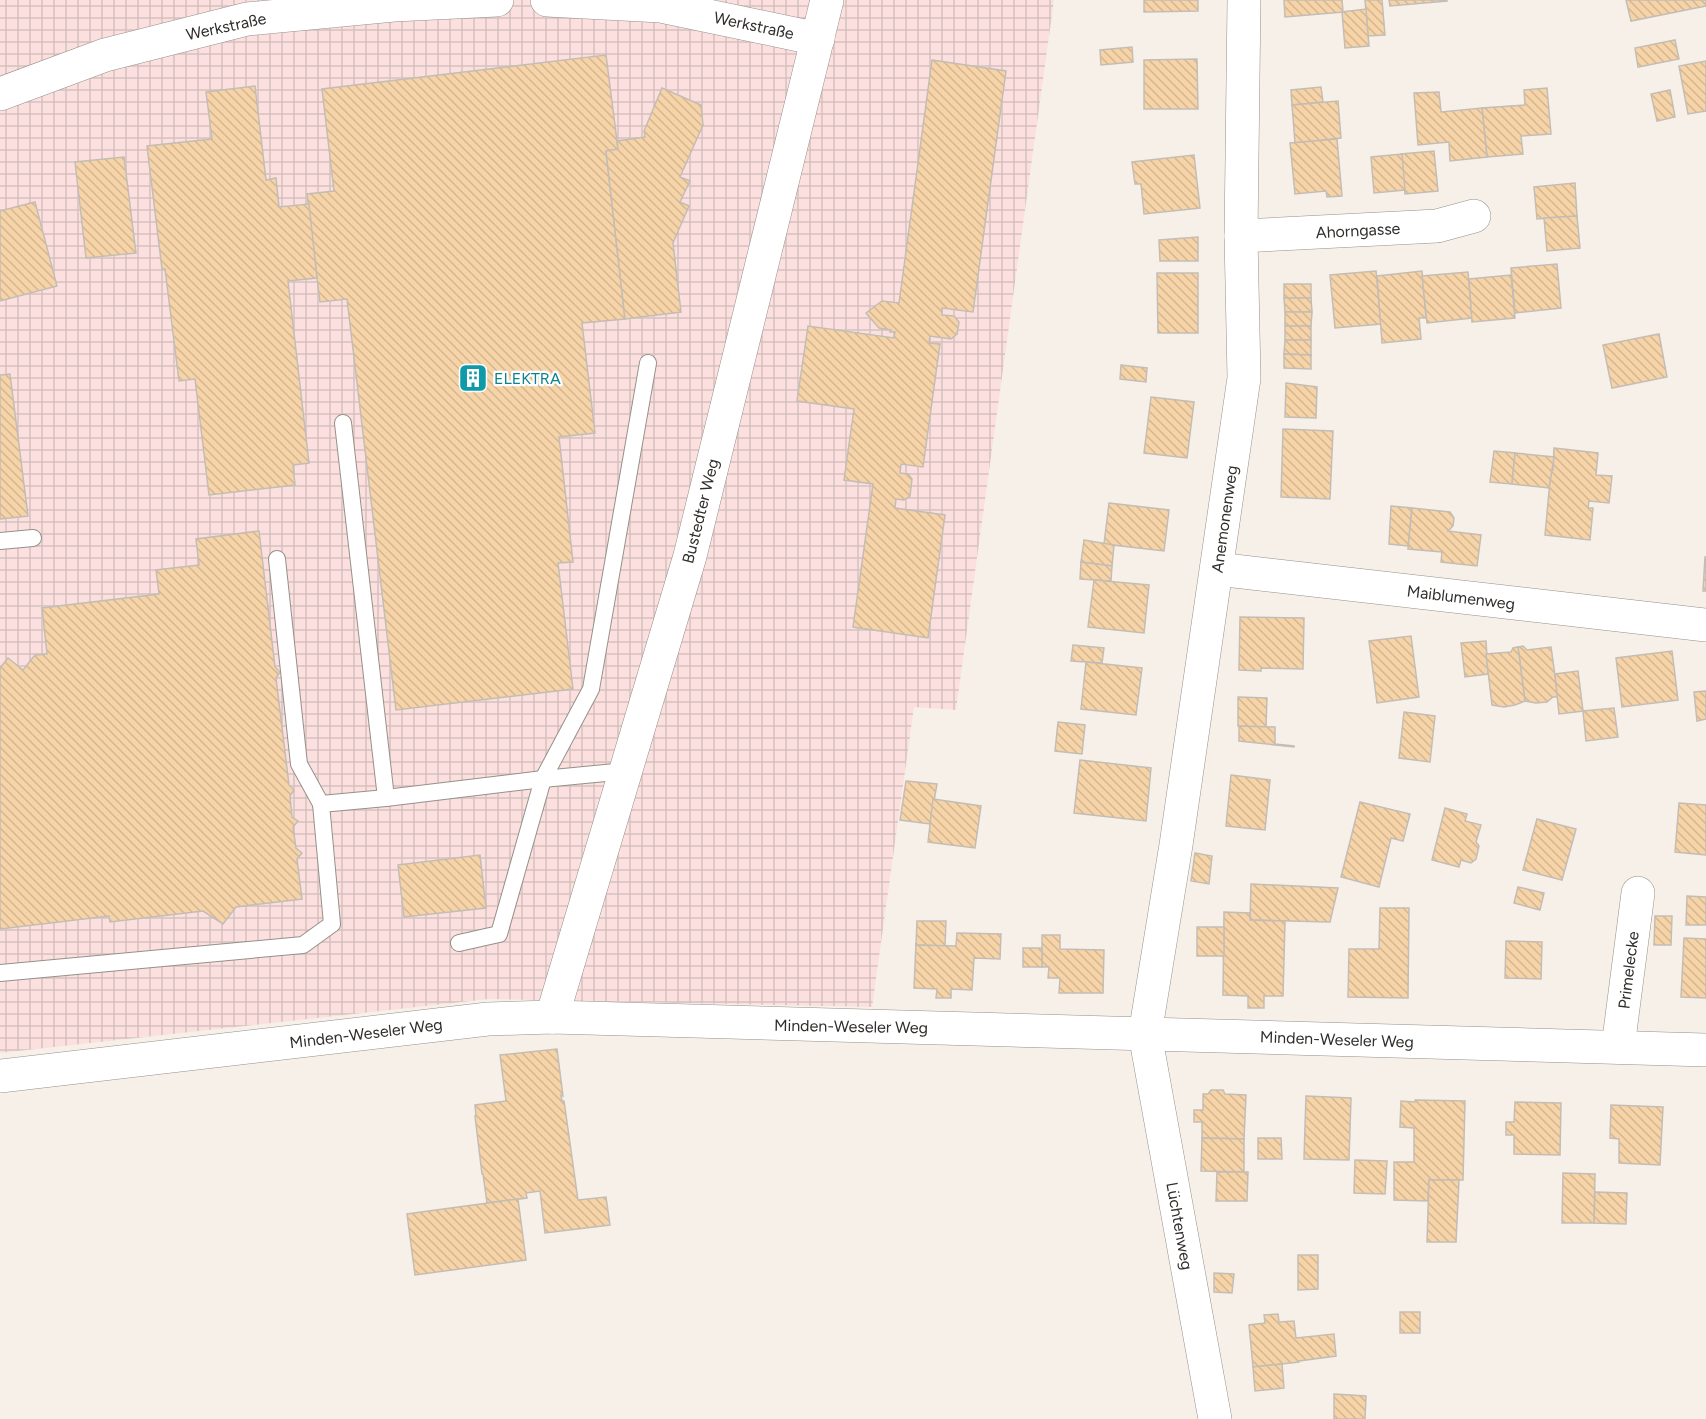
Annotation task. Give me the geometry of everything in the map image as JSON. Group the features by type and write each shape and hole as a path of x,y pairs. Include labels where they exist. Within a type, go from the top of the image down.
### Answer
{"street":[{"name":"Werkstraße","path":"0,94 105,55 247,19 394,4 497,0"},
{"name":"Werkstraße","path":"547,0 661,6 818,39"},
{"name":"Bustedter Weg","path":"552,1017 690,556 827,0"},
{"name":"Anemonenweg","path":"1145,1034 1176,845 1244,378 1241,236 1244,0"},
{"name":"Ahorngasse","path":"1241,236 1437,226 1474,216"},
{"name":"Maiblumenweg","path":"1217,569 1706,625"},
{"name":"Primelecke","path":"1618,1047 1638,893"},
{"name":"Minden-Weseler Weg","path":"0,1076 488,1019 552,1017 1706,1050"},
{"name":"Lüchtenweg","path":"1145,1034 1215,1419"}],"lane":[{"path":"459,943 499,934 543,779 591,689 648,363"},
{"path":"343,423 386,798"},
{"path":"0,541 33,538"},
{"path":"0,973 303,945 332,924 321,804 299,764 277,559"},
{"path":"321,804 626,771"}],"shaded area":[{"path":"0,0 1054,0 956,710 914,707 872,1007 489,999 0,1053"}],"building":[{"path":"1144,0 1198,0 1198,11 1144,12"},
{"path":"1284,0 1342,0 1343,12 1285,17"},
{"path":"1365,0 1382,0 1385,35 1368,36"},
{"path":"1389,0 1447,0 1447,1 1390,6"},
{"path":"1626,0 1706,0 1706,6 1631,21"},
{"path":"1366,9 1369,46 1345,48 1342,12"},
{"path":"1675,40 1679,59 1638,67 1635,48"},
{"path":"1132,47 1133,62 1101,65 1100,50"},
{"name":"ELEKTRA","path":"606,55 618,149 606,151 625,319 582,323 595,433 559,437 573,562 558,563 573,689 396,710 347,299 320,302 317,278 307,194 334,191 322,89"},
{"path":"1197,59 1198,109 1144,109 1144,60"},
{"path":"932,60 1006,71 973,312 942,308 942,315 954,316 959,322 957,334 951,339 930,336 929,343 940,344 923,467 901,464 900,473 908,474 912,479 910,496 904,500 896,499 895,508 945,515 928,638 853,627 873,484 844,480 854,409 797,401 808,326 894,338 895,332 879,328 866,313 882,301 899,303"},
{"path":"1706,61 1706,111 1688,114 1679,66"},
{"path":"255,86 266,180 276,178 279,207 309,204 317,278 288,281 309,463 293,465 295,485 209,495 195,379 179,381 147,146 212,139 206,92"},
{"path":"1321,87 1323,102 1292,105 1291,90"},
{"path":"662,88 701,105 703,125 680,177 690,181 680,202 689,206 673,243 681,312 625,319 606,151 618,149 617,141 645,137 644,131"},
{"path":"1547,88 1551,134 1521,136 1523,154 1487,157 1482,108 1525,105 1524,90"},
{"path":"1670,90 1675,117 1657,121 1651,94"},
{"path":"1439,92 1441,112 1482,108 1487,157 1450,161 1449,142 1418,145 1414,93"},
{"path":"1338,101 1341,138 1295,143 1292,105"},
{"path":"1337,139 1342,196 1327,197 1326,191 1295,194 1290,143"},
{"path":"1434,151 1438,191 1405,194 1401,154"},
{"path":"1402,154 1405,190 1374,193 1371,157"},
{"path":"1194,155 1200,208 1144,214 1141,184 1135,184 1132,162"},
{"path":"124,157 136,253 86,258 75,162"},
{"path":"1575,183 1577,216 1537,219 1534,187"},
{"path":"35,202 57,286 0,301 0,211"},
{"path":"1577,216 1580,248 1547,251 1544,218"},
{"path":"1198,237 1198,261 1160,261 1159,240"},
{"path":"1557,264 1561,308 1515,313 1511,268"},
{"path":"1376,271 1381,324 1335,328 1330,275"},
{"path":"1422,271 1426,318 1419,318 1421,339 1382,343 1377,276"},
{"path":"1468,272 1472,318 1427,323 1422,276"},
{"path":"1157,273 1198,273 1198,333 1158,333"},
{"path":"1511,275 1515,318 1472,322 1469,279"},
{"path":"1284,284 1311,284 1311,298 1284,298"},
{"path":"1284,298 1311,298 1312,312 1285,312"},
{"path":"1285,312 1312,312 1311,326 1285,326"},
{"path":"1285,326 1311,326 1311,340 1285,340"},
{"path":"1659,334 1667,377 1612,388 1603,345"},
{"path":"1285,340 1311,340 1311,355 1284,354"},
{"path":"1284,354 1311,355 1311,369 1284,368"},
{"path":"1121,365 1147,368 1146,382 1120,379"},
{"path":"10,374 28,516 0,519 0,375"},
{"path":"1286,383 1317,387 1316,418 1285,417"},
{"path":"1151,397 1194,402 1187,458 1144,453"},
{"path":"1283,429 1333,431 1330,499 1281,497"},
{"path":"1554,448 1598,453 1596,475 1612,476 1609,503 1589,501 1588,508 1593,508 1590,540 1545,535"},
{"path":"1494,451 1515,453 1512,484 1490,482"},
{"path":"1515,453 1554,457 1549,488 1512,484"},
{"path":"1109,503 1169,510 1164,551 1104,544"},
{"path":"1391,506 1412,508 1408,546 1389,544"},
{"path":"1412,508 1450,512 1454,518 1453,526 1448,531 1481,535 1477,566 1441,562 1442,552 1408,549"},
{"path":"259,531 275,667 280,672 276,678 289,785 294,790 290,796 292,817 298,821 293,827 296,848 302,853 297,859 302,899 236,907 223,924 203,911 110,922 109,916 0,929 0,668 8,658 23,670 35,655 47,654 42,608 159,594 156,570 199,565 196,539"},
{"path":"1084,540 1114,545 1112,566 1081,562"},
{"path":"1705,557 1706,591 1703,591"},
{"path":"1081,562 1112,566 1111,581 1080,579"},
{"path":"1094,580 1149,585 1144,633 1088,627"},
{"path":"1240,617 1304,618 1303,669 1239,670"},
{"path":"1411,636 1419,697 1377,703 1369,641"},
{"path":"1486,641 1488,674 1465,677 1461,643"},
{"path":"1073,645 1104,648 1102,663 1071,661"},
{"path":"1523,646 1527,650 1551,647 1558,697 1553,697 1547,702 1525,701 1518,647"},
{"path":"1518,647 1525,701 1504,707 1492,705 1486,654 1511,652 1513,648"},
{"path":"1672,651 1678,700 1622,707 1616,658"},
{"path":"1086,662 1142,668 1136,715 1081,709"},
{"path":"1578,671 1583,711 1559,714 1555,674"},
{"path":"1706,691 1706,719 1697,721 1694,692"},
{"path":"1238,697 1267,698 1266,727 1238,726"},
{"path":"1614,708 1618,737 1586,741 1583,711"},
{"path":"1404,712 1435,716 1430,762 1399,758"},
{"path":"1058,722 1085,725 1082,754 1055,751"},
{"path":"1239,726 1275,727 1275,744 1294,747 1239,741"},
{"path":"1080,760 1151,768 1146,821 1074,813"},
{"path":"1231,775 1270,780 1265,830 1226,826"},
{"path":"906,781 937,784 930,824 900,820"},
{"path":"933,799 981,806 975,848 928,842"},
{"path":"1360,802 1410,814 1403,841 1391,838 1379,887 1341,877"},
{"path":"1679,803 1706,805 1706,855 1675,852"},
{"path":"1445,808 1467,814 1465,821 1481,825 1476,842 1479,846 1476,859 1471,863 1461,860 1459,867 1432,860"},
{"path":"1537,819 1576,829 1562,880 1523,870"},
{"path":"1195,853 1212,856 1209,884 1191,881"},
{"path":"480,855 486,908 404,917 398,865"},
{"path":"1251,884 1338,888 1330,922 1250,920"},
{"path":"1518,887 1544,893 1540,910 1514,903"},
{"path":"1687,896 1706,897 1706,925 1686,925"},
{"path":"1380,908 1409,908 1408,998 1348,997 1349,949 1379,949"},
{"path":"1224,912 1250,913 1250,920 1285,921 1283,996 1264,996 1264,1008 1248,1008 1248,996 1223,995"},
{"path":"1655,916 1672,916 1671,945 1654,945"},
{"path":"917,921 946,921 945,946 916,945"},
{"path":"1197,927 1224,927 1224,956 1197,956"},
{"path":"957,933 1001,934 1000,959 974,958 972,990 951,989 951,998 936,998 937,989 914,988 916,943 916,945 956,946"},
{"path":"1042,935 1060,935 1060,949 1104,950 1103,993 1059,993 1060,978 1048,978 1049,967 1042,967"},
{"path":"1684,938 1706,939 1706,998 1681,997"},
{"path":"1506,941 1542,942 1541,979 1505,978"},
{"path":"1023,948 1042,948 1042,967 1023,967"},
{"path":"557,1049 563,1096 561,1095 564,1101 578,1200 606,1197 610,1225 545,1233 540,1191 526,1193 527,1198 487,1203 475,1105 506,1101 500,1055"},
{"path":"1211,1090 1223,1090 1225,1094 1246,1095 1244,1139 1202,1138 1202,1122 1194,1122 1194,1110 1203,1110 1203,1094 1208,1094"},
{"path":"1306,1096 1351,1098 1349,1160 1304,1159"},
{"path":"1415,1100 1465,1101 1463,1180 1429,1180 1428,1201 1394,1200 1394,1162 1414,1162 1414,1128 1400,1127 1401,1101 1415,1102"},
{"path":"1515,1102 1561,1103 1560,1155 1514,1154 1514,1135 1506,1135 1506,1122 1514,1122"},
{"path":"1611,1105 1663,1107 1660,1165 1619,1163 1619,1139 1610,1138"},
{"path":"1202,1138 1244,1139 1244,1172 1201,1171"},
{"path":"1258,1138 1281,1138 1282,1159 1258,1159"},
{"path":"1355,1160 1387,1161 1385,1194 1354,1193"},
{"path":"1217,1172 1248,1172 1247,1201 1216,1201"},
{"path":"1563,1173 1595,1174 1594,1223 1562,1223"},
{"path":"1429,1180 1459,1180 1456,1242 1427,1242"},
{"path":"1595,1192 1627,1193 1626,1224 1594,1223"},
{"path":"518,1199 526,1260 415,1275 407,1214"},
{"path":"1298,1255 1318,1255 1318,1289 1298,1290"},
{"path":"1214,1273 1234,1274 1232,1293 1214,1292"},
{"path":"1400,1312 1420,1312 1420,1333 1400,1333"},
{"path":"1278,1314 1279,1322 1294,1321 1296,1338 1334,1334 1336,1356 1253,1367 1249,1325 1265,1323 1264,1315"},
{"path":"1282,1364 1284,1388 1255,1391 1253,1367"},
{"path":"1334,1394 1366,1396 1365,1419 1334,1419"}],"place":[{"name":"ELEKTRA","path":"473,378"}]}
